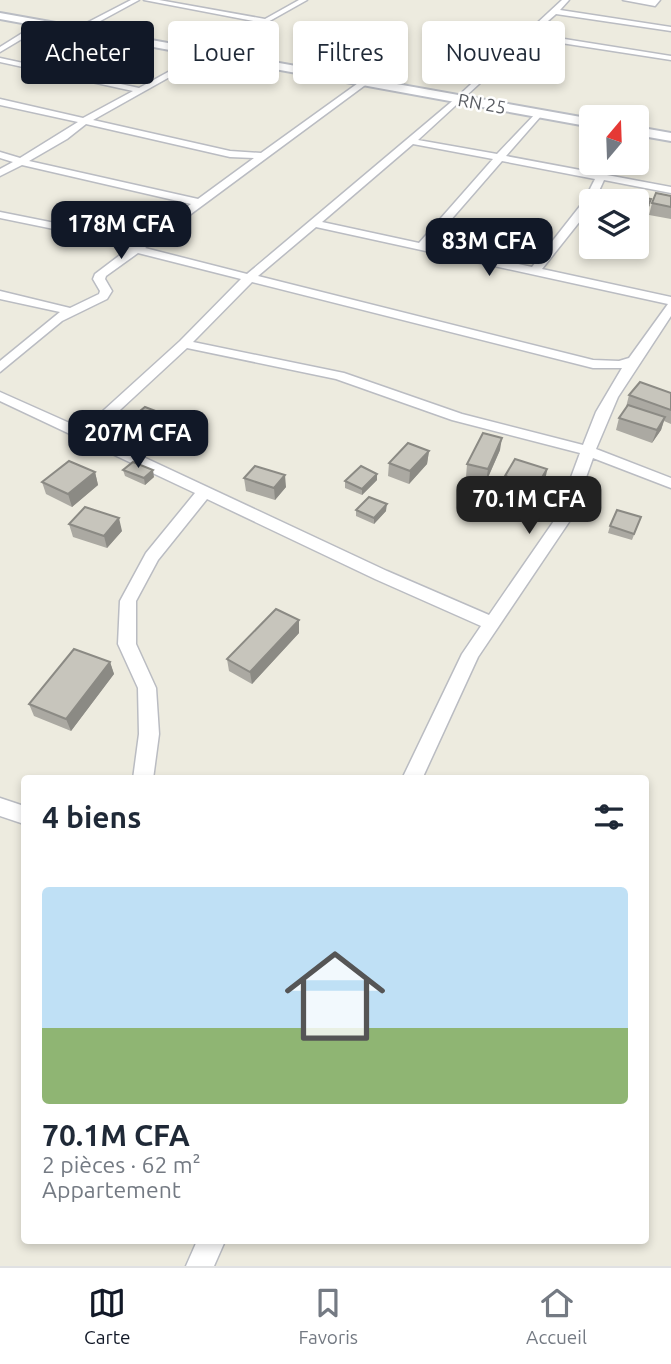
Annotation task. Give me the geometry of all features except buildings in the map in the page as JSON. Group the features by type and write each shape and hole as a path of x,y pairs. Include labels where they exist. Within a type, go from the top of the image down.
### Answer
{"main road":[{"name":"RN 25","path":"0,16 27,21"},
{"name":"RN 25","path":"370,84 579,121"},
{"path":"649,133 671,137"}],"street":[{"path":"95,21 136,0"},
{"path":"147,0 265,21 304,0"},
{"path":"543,21 565,0"},
{"path":"626,0 654,4 657,0"},
{"path":"553,11 671,29"},
{"path":"3,47 21,37"},
{"path":"565,42 671,58"},
{"path":"0,60 139,90"},
{"path":"0,173 168,74"},
{"path":"0,368 58,318 103,296 106,291 99,279 102,274 135,248 363,84"},
{"path":"85,435 184,344 249,278 476,84"},
{"path":"0,102 230,154 262,156"},
{"path":"421,247 538,114"},
{"path":"411,141 671,190"},
{"path":"0,155 41,167 198,202"},
{"path":"534,272 589,202 601,177"},
{"path":"0,215 90,233 135,248 249,278 593,364 619,365 634,361"},
{"path":"314,223 534,272 671,307 611,397 586,450 572,500 563,519 471,654 414,775"},
{"path":"0,295 69,312"},
{"path":"184,344 339,376 457,417 586,450 671,483"},
{"path":"0,396 381,575 491,623"},
{"path":"144,775 149,734 147,688 127,644 128,601 152,556 205,491"},
{"path":"0,807 21,814"},
{"path":"200,1266 210,1244"}]}
